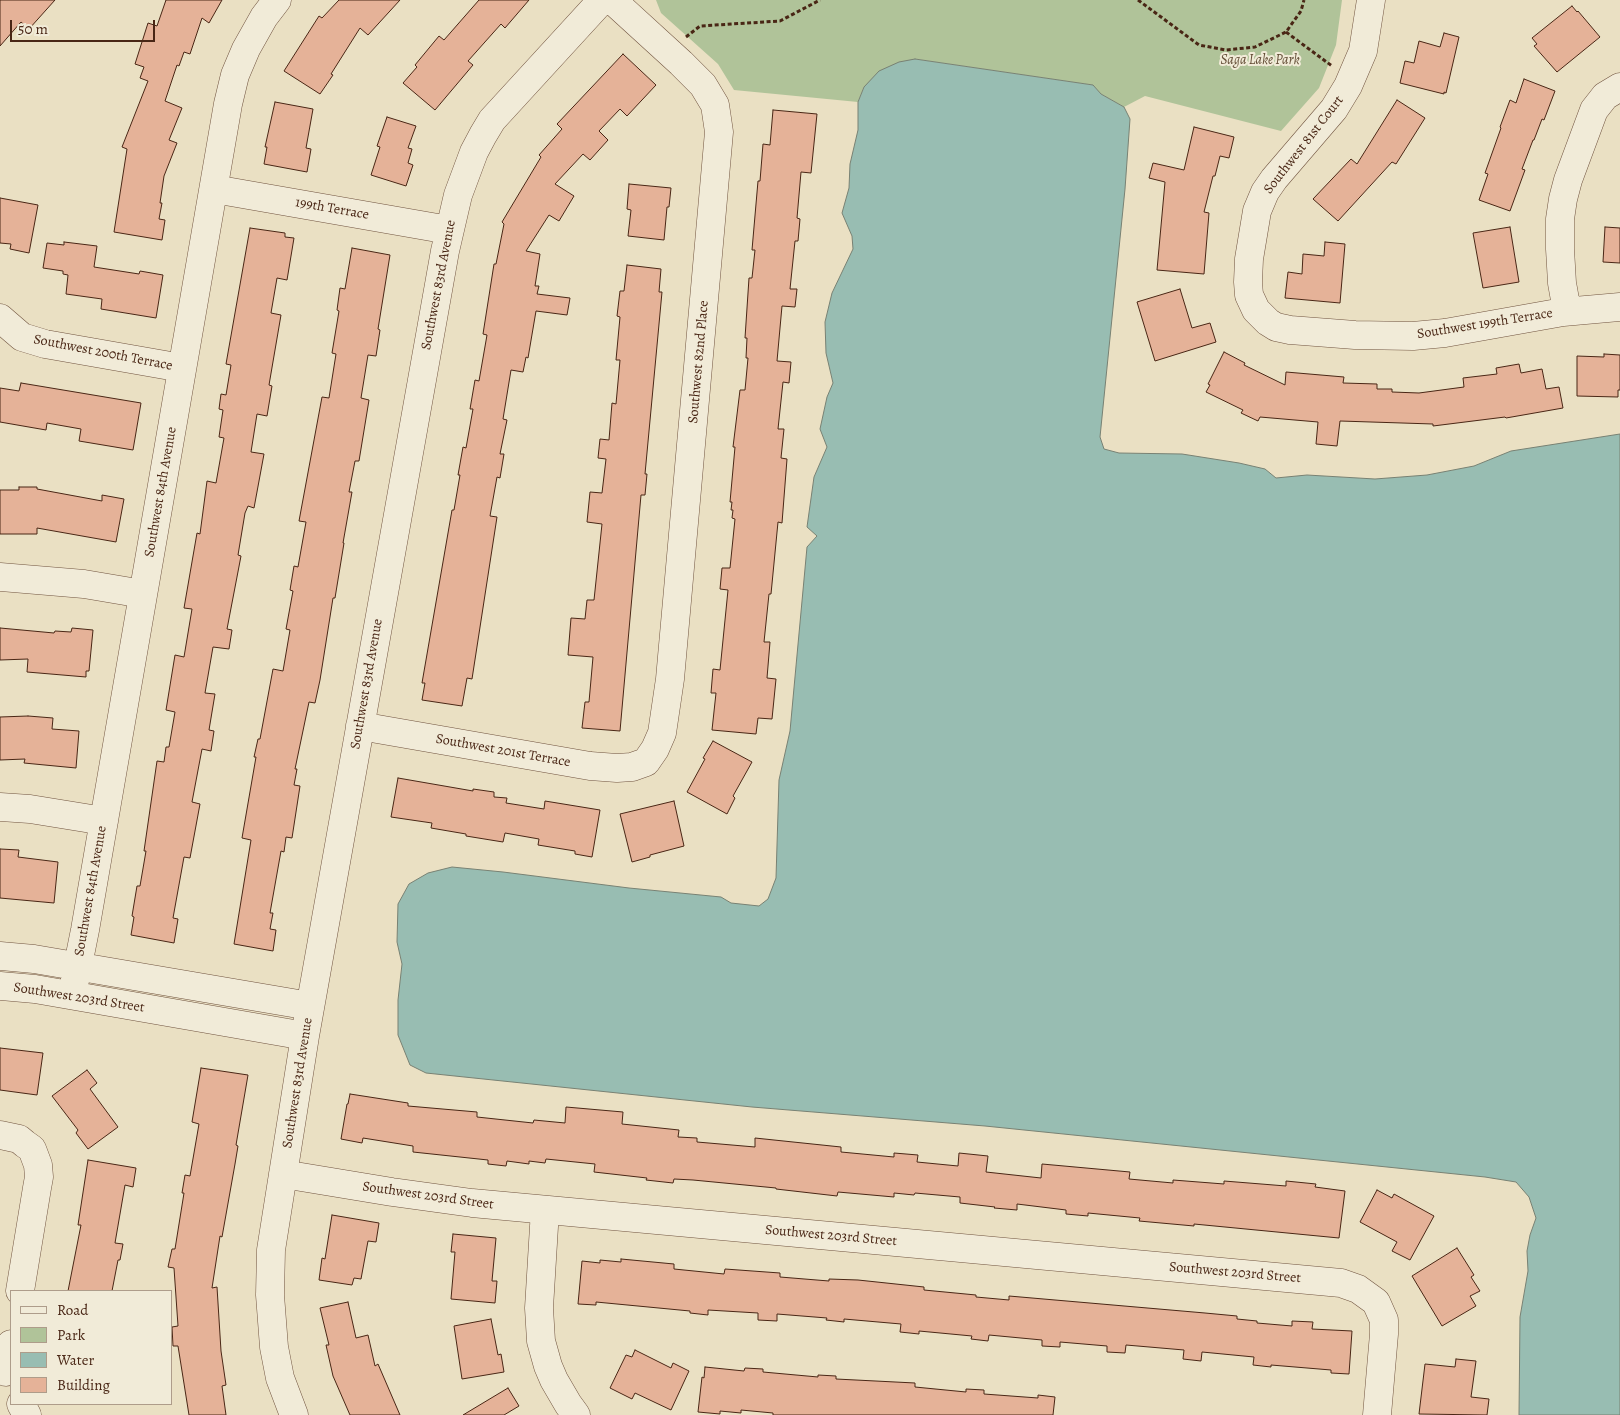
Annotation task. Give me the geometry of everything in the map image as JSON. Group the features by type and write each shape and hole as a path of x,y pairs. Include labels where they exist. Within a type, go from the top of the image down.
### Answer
{"street":[{"name":"Southwest 84th Avenue","path":"72,995 104,821 228,104 240,62 254,32 277,0"},
{"name":"Southwest 83rd Avenue","path":"294,1415 280,1378 277,1364 270,1295 271,1250 310,1006 449,230 465,174 474,152 488,128 542,65 602,0"},
{"name":"Southwest 82nd Place","path":"612,0 667,50 708,92 715,105 719,132 670,679 662,733 655,749 646,762"},
{"name":"Southwest 81st Court","path":"1263,318 1251,302 1248,282 1249,259 1257,212 1265,192 1274,179 1334,109 1352,78 1363,51 1371,0"},
{"path":"1567,311 1562,283 1560,249 1560,220 1563,199 1576,155 1594,110 1600,102 1616,89"},
{"name":"199th Terrace","path":"214,189 449,230"},
{"name":"Southwest 199th Terrace","path":"1263,318 1276,327 1297,332 1413,336 1567,311 1620,307"},
{"name":"Southwest 200th Terrace","path":"0,318 22,337 45,344 182,368"},
{"path":"0,577 60,582 143,594"},
{"name":"Southwest 201st Terrace","path":"360,726 604,768 632,767 646,762"},
{"path":"0,806 104,821"},
{"path":"0,956 22,957 310,1006"},
{"name":"Southwest 203rd Street","path":"0,986 72,995 305,1036"},
{"path":"0,1135 19,1139 32,1149 38,1165 38,1188 20,1290"},
{"name":"Southwest 203rd Street","path":"283,1174 444,1200 1334,1282 1358,1289 1376,1302 1382,1313 1384,1325 1377,1415"},
{"path":"545,1210 539,1308 541,1341 554,1380 576,1415"},
{"path":"6,1373 10,1350"}],"path":[{"path":"667,50 700,26 780,21 820,0"},
{"path":"1138,0 1199,45 1226,50 1255,48 1286,32 1301,11 1304,0"},
{"path":"1286,32 1352,78"}],"green space":[{"name":"Saga Lake Park","path":"656,0 1342,0 1336,45 1319,88 1281,131 1145,96 1124,107 1101,94 1092,85 915,59 864,87 858,102 734,90 718,64 661,13"}],"water":[{"path":"915,59 1093,85 1101,94 1124,107 1130,119 1125,189 1100,437 1104,449 1119,453 1182,454 1239,463 1265,469 1276,478 1307,475 1375,479 1427,475 1474,466 1511,451 1620,434 1620,1415 1519,1415 1520,1317 1528,1271 1527,1251 1536,1218 1529,1197 1516,1182 1485,1177 985,1126 752,1107 426,1073 410,1065 398,1035 398,1000 402,964 397,942 398,904 409,884 428,873 452,867 721,897 731,903 759,906 768,899 776,878 779,780 790,731 807,547 817,536 807,527 814,477 827,447 820,429 827,397 833,383 826,353 825,322 832,293 853,249 852,236 842,213 849,188 850,164 858,130 858,102 864,87 879,71 899,62"}],"building":[{"path":"0,0 55,0 29,29 21,22 0,46"},
{"path":"166,0 222,0 209,23 202,18 190,54 184,52 179,66 177,65 165,101 182,108 169,140 177,143 164,176 159,219 165,220 162,240 114,232 127,149 122,147 148,81 140,78 144,67 135,64 148,23 157,26"},
{"path":"339,0 400,0 368,35 360,28 320,94 284,71 319,16 322,18"},
{"path":"479,0 529,0 505,28 501,24 468,61 473,65 435,110 403,83 439,36 444,40"},
{"path":"1572,6 1600,37 1557,72 1534,46 1537,44 1532,38"},
{"path":"1444,33 1459,37 1446,93 1400,83 1405,61 1414,63 1419,41 1440,47"},
{"path":"623,54 656,85 627,116 620,109 599,131 608,140 590,160 583,154 555,184 574,196 559,221 549,215 526,251 540,254 535,286 539,286 537,294 570,298 567,315 536,311 528,358 526,357 523,372 511,370 503,419 507,420 500,454 504,454 500,478 497,477 490,516 497,517 472,679 467,678 462,706 422,700 425,683 422,683 452,510 454,510 460,475 458,475 463,447 466,448 473,409 470,409 475,380 479,381 487,335 483,334 494,264 496,264 504,224 502,222 541,157 539,155 562,129 557,124"},
{"path":"1524,79 1555,91 1522,169 1525,170 1510,211 1479,200 1488,174 1485,173 1510,100 1516,103"},
{"path":"1397,100 1425,118 1396,164 1392,162 1338,221 1313,199 1351,159 1357,164"},
{"path":"275,102 313,109 306,148 311,149 307,172 264,164 267,147 265,147"},
{"path":"773,110 817,114 811,173 801,172 797,218 800,219 798,241 795,241 790,289 797,289 795,307 782,306 777,361 791,362 789,383 783,382 778,429 784,429 781,458 787,459 782,523 778,522 764,642 770,642 767,678 776,679 772,719 758,718 756,734 712,730 716,693 711,693 713,669 720,670 728,590 720,589 722,568 730,568 735,519 732,518 732,502 730,502 735,447 733,447 740,390 745,390 748,358 746,358 747,338 745,338 749,278 752,278 755,250 752,250 758,181 760,181 763,144 770,145"},
{"path":"387,117 416,126 408,148 412,149 408,163 413,165 406,186 371,175 380,147 377,146"},
{"path":"1194,127 1234,137 1229,158 1220,156 1204,212 1209,213 1204,274 1157,270 1165,182 1149,178 1153,163 1184,170"},
{"path":"629,184 671,188 664,240 628,236 631,210 627,209"},
{"path":"0,198 38,205 29,253 10,249 11,244 0,243"},
{"path":"1510,227 1519,282 1483,288 1473,233"},
{"path":"1605,227 1620,228 1620,263 1603,262"},
{"path":"250,228 285,233 285,237 294,238 287,280 277,278 271,313 281,315 269,385 272,386 267,416 257,414 251,452 264,454 254,508 248,506 245,513 238,555 241,556 227,629 232,630 229,649 213,647 205,693 215,694 209,730 214,731 211,751 202,749 192,802 200,804 190,858 184,857 173,918 178,919 174,943 131,935 134,917 132,916 137,886 140,886 146,851 144,851 157,761 164,762 166,747 169,747 175,712 166,710 175,655 184,657 192,609 184,608 197,533 200,534 207,481 216,483 224,438 219,437 223,410 219,409 221,394 226,395 231,365 226,364"},
{"path":"64,242 97,246 94,267 139,274 140,271 163,275 156,318 101,309 102,299 66,294 68,275 63,274 63,271 43,268 47,243 64,245"},
{"path":"1325,242 1345,244 1340,303 1285,298 1288,272 1302,274 1303,254 1324,256"},
{"path":"352,248 390,255 378,329 380,330 376,356 368,355 361,398 369,400 359,461 355,461 349,492 352,492 320,680 315,703 309,702 295,769 297,769 294,785 300,786 292,838 286,837 284,852 281,851 270,913 273,913 270,929 276,930 273,951 234,944 251,840 242,838 256,757 254,757 258,739 260,739 273,669 283,671 290,630 286,629 293,591 290,590 294,566 298,567 306,522 299,521 322,397 329,398 336,354 332,353 339,311 337,310 340,288 345,289"},
{"path":"627,265 661,269 659,292 662,292 645,474 647,474 645,495 641,495 620,731 582,728 585,702 589,702 593,657 568,655 571,618 585,619 587,600 594,600 602,524 587,522 590,492 602,493 606,459 598,458 600,439 609,440 612,403 616,404 620,360 616,360 620,317 617,316 620,291 624,291"},
{"path":"1180,289 1192,328 1210,323 1216,342 1155,361 1137,302"},
{"path":"1224,352 1245,363 1244,365 1285,385 1286,372 1344,377 1343,383 1377,384 1377,389 1392,389 1392,392 1419,393 1464,387 1463,378 1497,374 1496,368 1519,364 1521,373 1542,369 1546,389 1559,387 1563,408 1506,418 1433,426 1433,424 1340,421 1337,446 1316,444 1318,422 1260,417 1258,421 1241,413 1243,410 1206,392"},
{"path":"1604,354 1620,355 1620,390 1618,390 1618,397 1577,396 1577,356 1604,357"},
{"path":"21,383 141,403 133,450 79,441 81,429 47,423 46,430 0,422 0,388 19,391"},
{"path":"19,487 37,487 37,489 102,501 102,495 124,499 116,542 37,528 37,534 0,534 0,490 19,490"},
{"path":"0,628 54,633 55,631 71,632 72,628 93,630 89,671 86,671 86,677 27,672 28,659 0,660"},
{"path":"28,716 53,718 52,729 79,731 76,768 24,763 25,759 0,760 0,717"},
{"path":"713,741 752,762 733,796 735,798 727,814 687,792"},
{"path":"398,778 473,791 473,789 494,792 494,797 507,798 506,803 544,809 545,801 600,810 592,857 575,854 575,851 538,845 539,839 505,833 503,842 431,828 432,823 391,817"},
{"path":"674,801 684,846 632,862 620,814"},
{"path":"0,849 19,850 18,857 58,862 54,903 0,898"},
{"path":"0,1048 43,1053 37,1095 0,1090"},
{"path":"201,1068 248,1075 236,1145 238,1146 235,1164 222,1237 220,1236 212,1288 217,1287 221,1351 226,1385 222,1386 226,1415 189,1415 178,1346 173,1346 172,1327 178,1326 174,1268 168,1267 172,1249 175,1249 185,1175 190,1176 199,1124 192,1122"},
{"path":"87,1070 97,1083 90,1089 118,1127 88,1149 76,1133 78,1130 52,1096"},
{"path":"350,1094 408,1103 408,1106 477,1112 477,1117 533,1123 534,1120 565,1123 566,1107 623,1112 622,1124 679,1130 678,1137 697,1138 697,1142 755,1147 755,1138 841,1147 841,1152 894,1157 894,1153 918,1155 917,1162 958,1166 959,1153 988,1156 986,1172 1041,1178 1042,1164 1130,1172 1129,1179 1173,1183 1173,1180 1224,1184 1224,1181 1286,1186 1286,1181 1316,1184 1315,1187 1345,1191 1339,1238 1194,1224 1194,1226 1139,1221 1140,1218 1088,1213 1088,1216 1066,1214 1066,1210 1017,1204 1017,1210 994,1208 960,1203 960,1197 915,1193 914,1195 894,1193 894,1197 838,1192 837,1196 693,1180 674,1179 673,1183 594,1172 595,1164 546,1159 545,1163 529,1161 529,1164 507,1161 506,1166 488,1164 488,1160 413,1152 413,1146 363,1138 362,1143 341,1139"},
{"path":"88,1160 136,1168 133,1187 125,1185 115,1243 123,1244 112,1290 68,1290 81,1225 78,1225"},
{"path":"1377,1190 1392,1198 1394,1194 1434,1216 1410,1260 1392,1251 1397,1242 1360,1222"},
{"path":"332,1215 379,1223 376,1242 368,1241 361,1279 354,1278 352,1285 319,1280 322,1258 325,1259"},
{"path":"453,1234 496,1238 492,1281 497,1281 495,1303 451,1299 455,1252 451,1252"},
{"path":"1457,1248 1474,1275 1471,1277 1480,1291 1470,1296 1476,1306 1442,1326 1412,1276"},
{"path":"621,1259 674,1264 674,1269 724,1274 725,1269 780,1273 780,1277 829,1281 829,1279 858,1280 924,1287 924,1290 976,1295 976,1297 1009,1300 1009,1296 1237,1316 1237,1319 1257,1321 1257,1323 1292,1326 1292,1321 1313,1322 1312,1329 1352,1331 1349,1374 1331,1373 1331,1370 1253,1365 1254,1357 1202,1352 1201,1361 1183,1359 1184,1350 1126,1345 1125,1353 1107,1352 1107,1346 1060,1342 1060,1347 1042,1346 1042,1340 989,1335 988,1341 971,1339 972,1336 919,1331 919,1334 900,1332 901,1324 844,1319 844,1322 826,1320 827,1318 777,1314 777,1321 758,1320 758,1313 708,1310 708,1315 690,1313 690,1311 596,1302 596,1305 578,1304 582,1261 600,1263 600,1260 621,1262"},
{"path":"348,1302 356,1338 368,1335 375,1366 378,1364 400,1415 350,1415 333,1376 326,1345 329,1345 320,1308"},
{"path":"491,1319 498,1355 501,1354 504,1372 462,1379 454,1326"},
{"path":"635,1350 671,1368 673,1363 689,1371 671,1410 635,1393 632,1399 610,1388 626,1355 632,1357"},
{"path":"1456,1359 1476,1361 1471,1397 1489,1399 1487,1415 1419,1414 1425,1364 1455,1367"},
{"path":"705,1367 744,1371 745,1368 763,1369 763,1372 818,1377 818,1375 836,1376 836,1379 915,1383 915,1387 966,1392 966,1389 984,1390 984,1394 1038,1398 1038,1395 1055,1397 1053,1415 773,1415 773,1413 741,1410 741,1413 720,1411 720,1414 698,1412"},
{"path":"508,1388 519,1406 504,1415 463,1415"}]}
